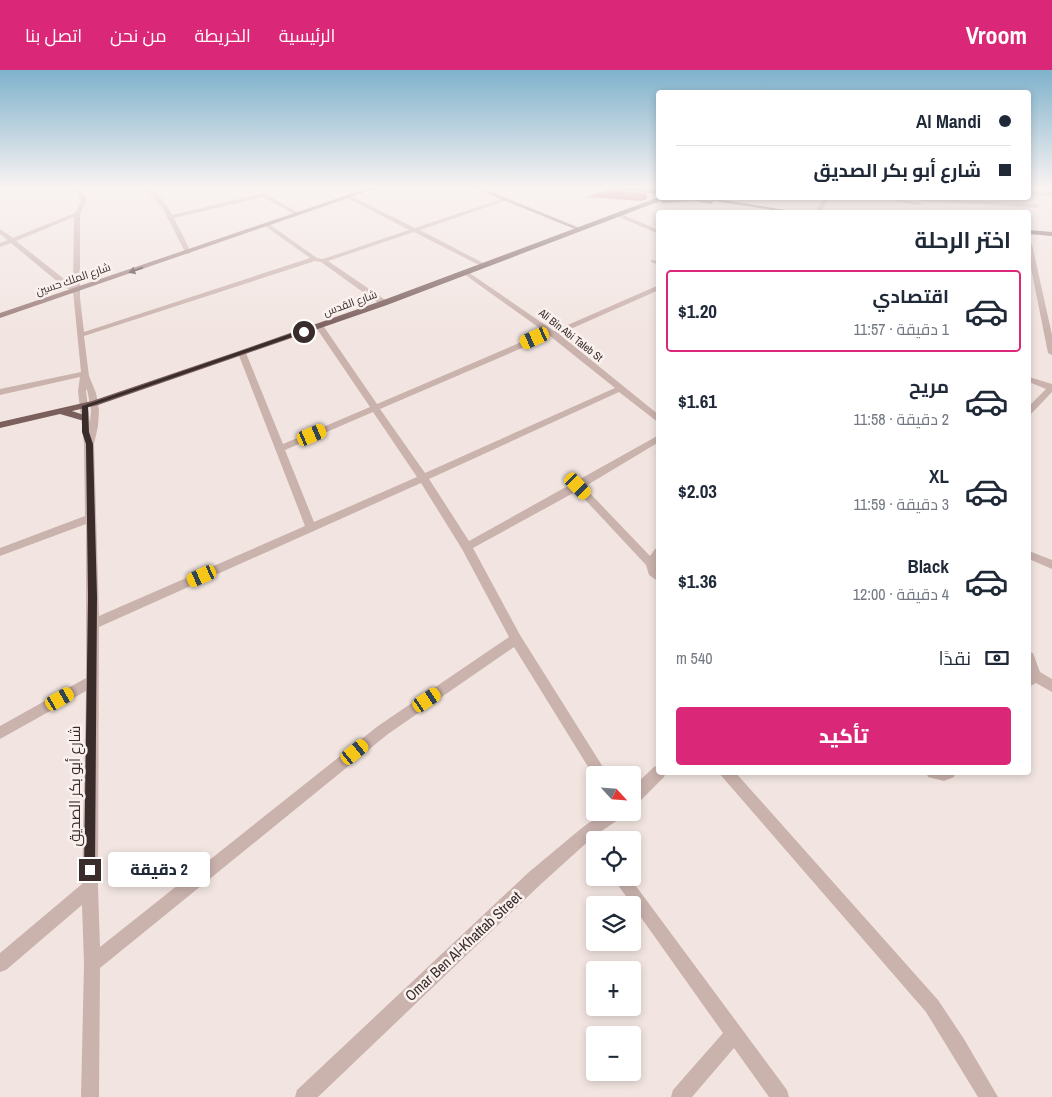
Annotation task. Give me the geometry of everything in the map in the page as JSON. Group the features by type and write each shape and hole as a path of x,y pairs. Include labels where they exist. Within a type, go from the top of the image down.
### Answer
{"main road":[{"name":"شارع الملك حسين","path":"0,316 241,234"},
{"name":"شارع القدس","path":"0,426 96,403 384,303 570,234"},
{"path":"1031,234 1052,235"},
{"path":"64,412 84,418"}],"street":[{"path":"4,234 66,286 76,290"},
{"path":"0,245 27,234"},
{"name":"شارع أبو بكر الصديق","path":"76,234 76,290 85,375 82,391 85,406 84,418 89,444 93,624 91,682 90,888 92,964 90,1097"},
{"path":"178,234 188,252"},
{"path":"280,234 384,303"},
{"path":"81,335 405,234"},
{"path":"425,234 483,265"},
{"path":"1032,271 1052,353"},
{"name":"Ali Bin Abi Taleb St","path":"466,272 552,333 656,418"},
{"path":"281,448 655,289"},
{"path":"1041,303 1052,305"},
{"path":"319,326 423,478 467,547 516,639 595,766"},
{"path":"242,353 311,527"},
{"path":"0,392 85,375"},
{"name":"شارع أبو بكر الصديق","path":"85,375 96,403 94,430 89,444"},
{"path":"1031,380 1052,388 1031,409"},
{"path":"93,624 619,389"},
{"path":"467,547 578,486 656,440"},
{"path":"578,486 650,563 656,575"},
{"path":"0,552 90,518"},
{"path":"650,563 656,556"},
{"path":"1031,556 1052,565"},
{"path":"92,964 383,730 516,639"},
{"path":"1032,678 1052,686"},
{"path":"0,733 91,682"},
{"path":"641,790 656,775"},
{"path":"728,775 932,1006 989,1097"},
{"name":"Omar Ben Al-Khattab Street","path":"597,831 608,821"},
{"name":"Omar Ben Al-Khattab Street","path":"299,1097 309,1091 535,878 586,841"},
{"path":"627,886 780,1097"},
{"path":"0,964 90,888"},
{"path":"680,1097 734,1034"}],"route":[{"path":"90,870 93,624 89,444 84,418 85,406 304,332"}]}
